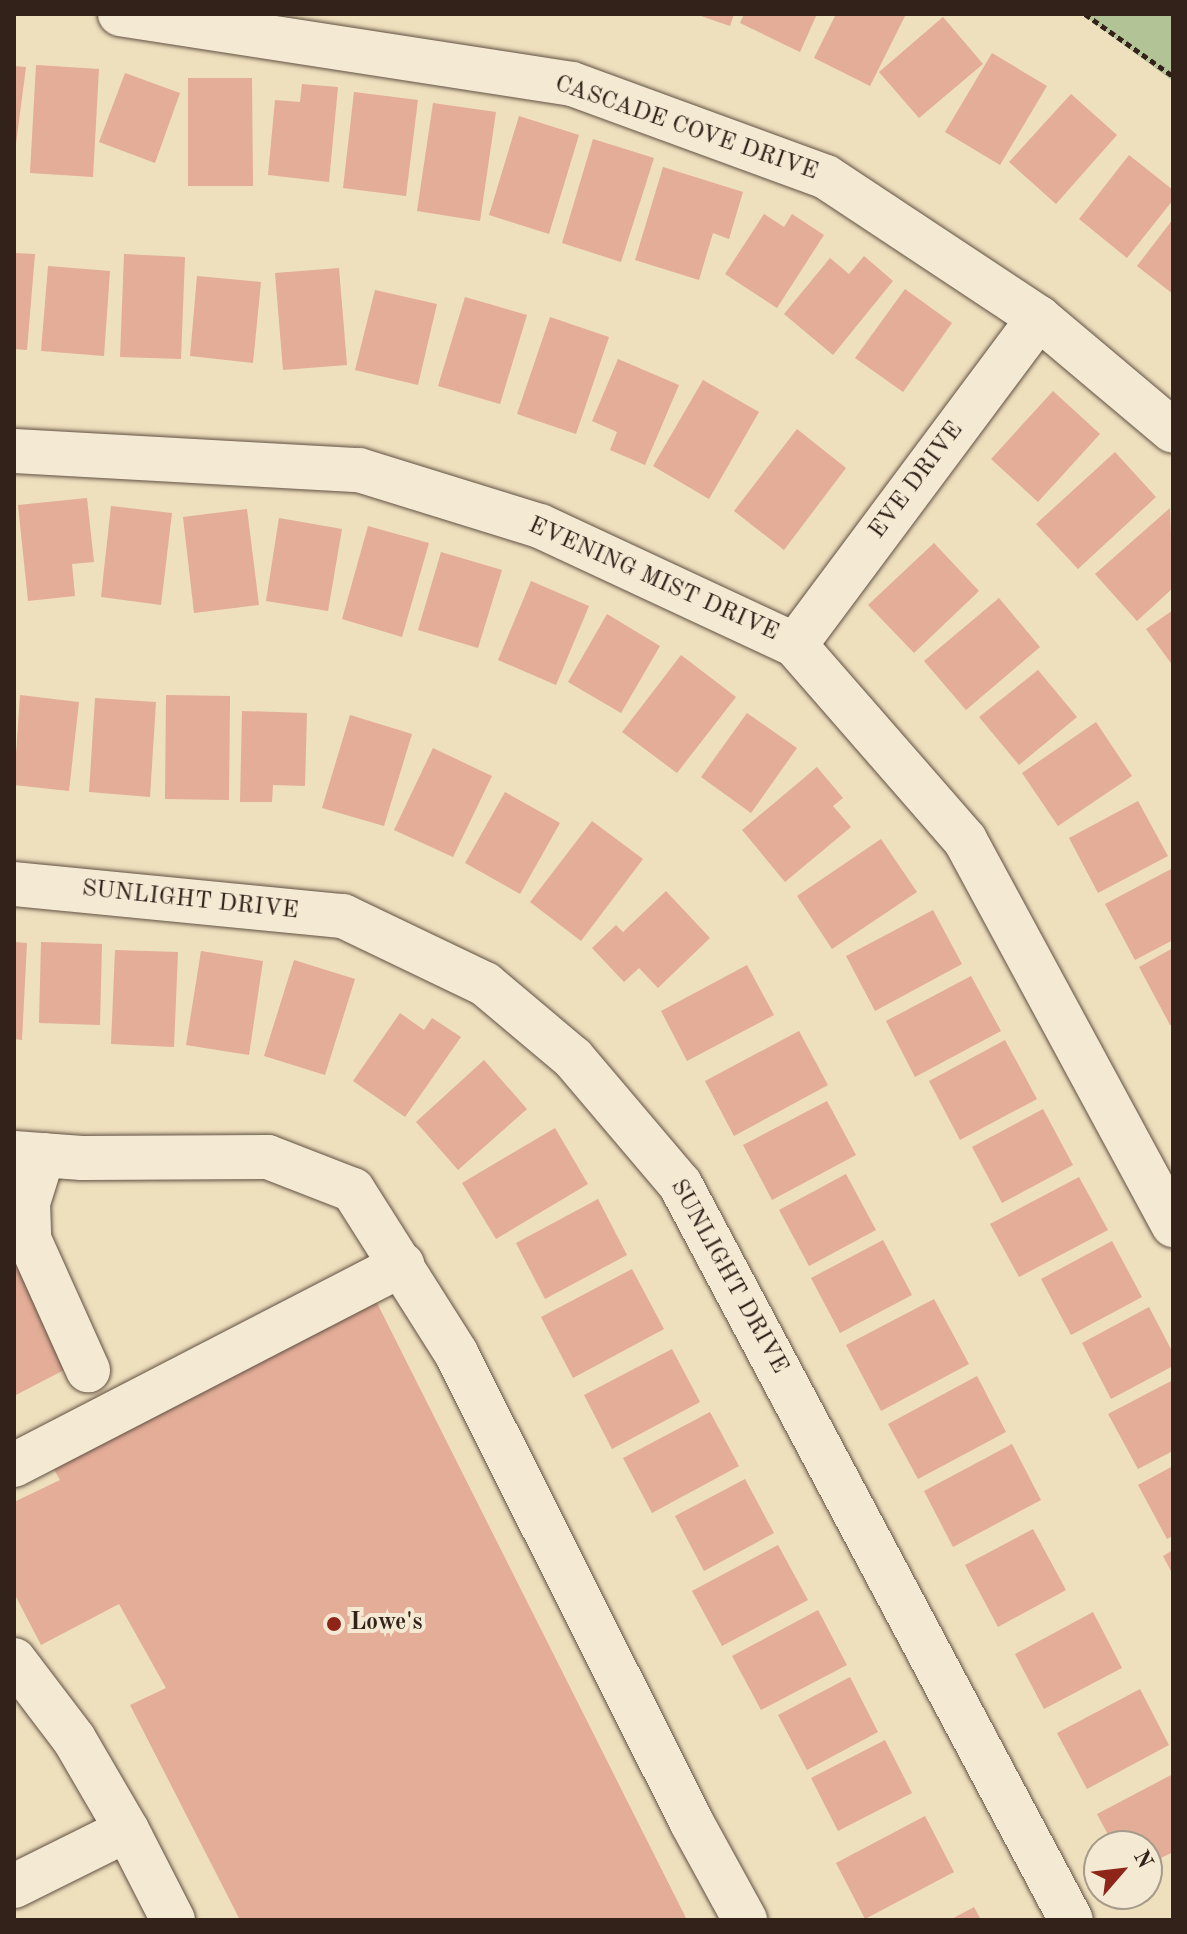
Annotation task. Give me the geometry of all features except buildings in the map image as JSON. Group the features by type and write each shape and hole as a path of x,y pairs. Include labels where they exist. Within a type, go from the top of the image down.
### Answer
{"street":[{"name":"CASCADE COVE DRIVE","path":"120,14 572,84 826,177 1039,318 1173,431"},
{"name":"EVE DRIVE","path":"795,645 1039,318"},
{"name":"EVENING MIST DRIVE","path":"14,451 359,470 540,526 795,645 965,840 1173,1225"},
{"name":"SUNLIGHT DRIVE","path":"14,884 343,916 485,984 573,1058 680,1184 1071,1920"},
{"path":"88,1370 29,1239 28,1154 268,1157 353,1190 456,1353 692,1823 745,1920"},
{"path":"14,1465 402,1265"},
{"path":"14,1660 74,1739 127,1830 173,1920"},
{"path":"14,1886 127,1830"}],"path":[{"path":"1085,14 1173,76"}],"green space":[{"path":"1082,14 1173,14 1173,81"}],"place":[{"name":"Lowe's","path":"334,1624"}]}
